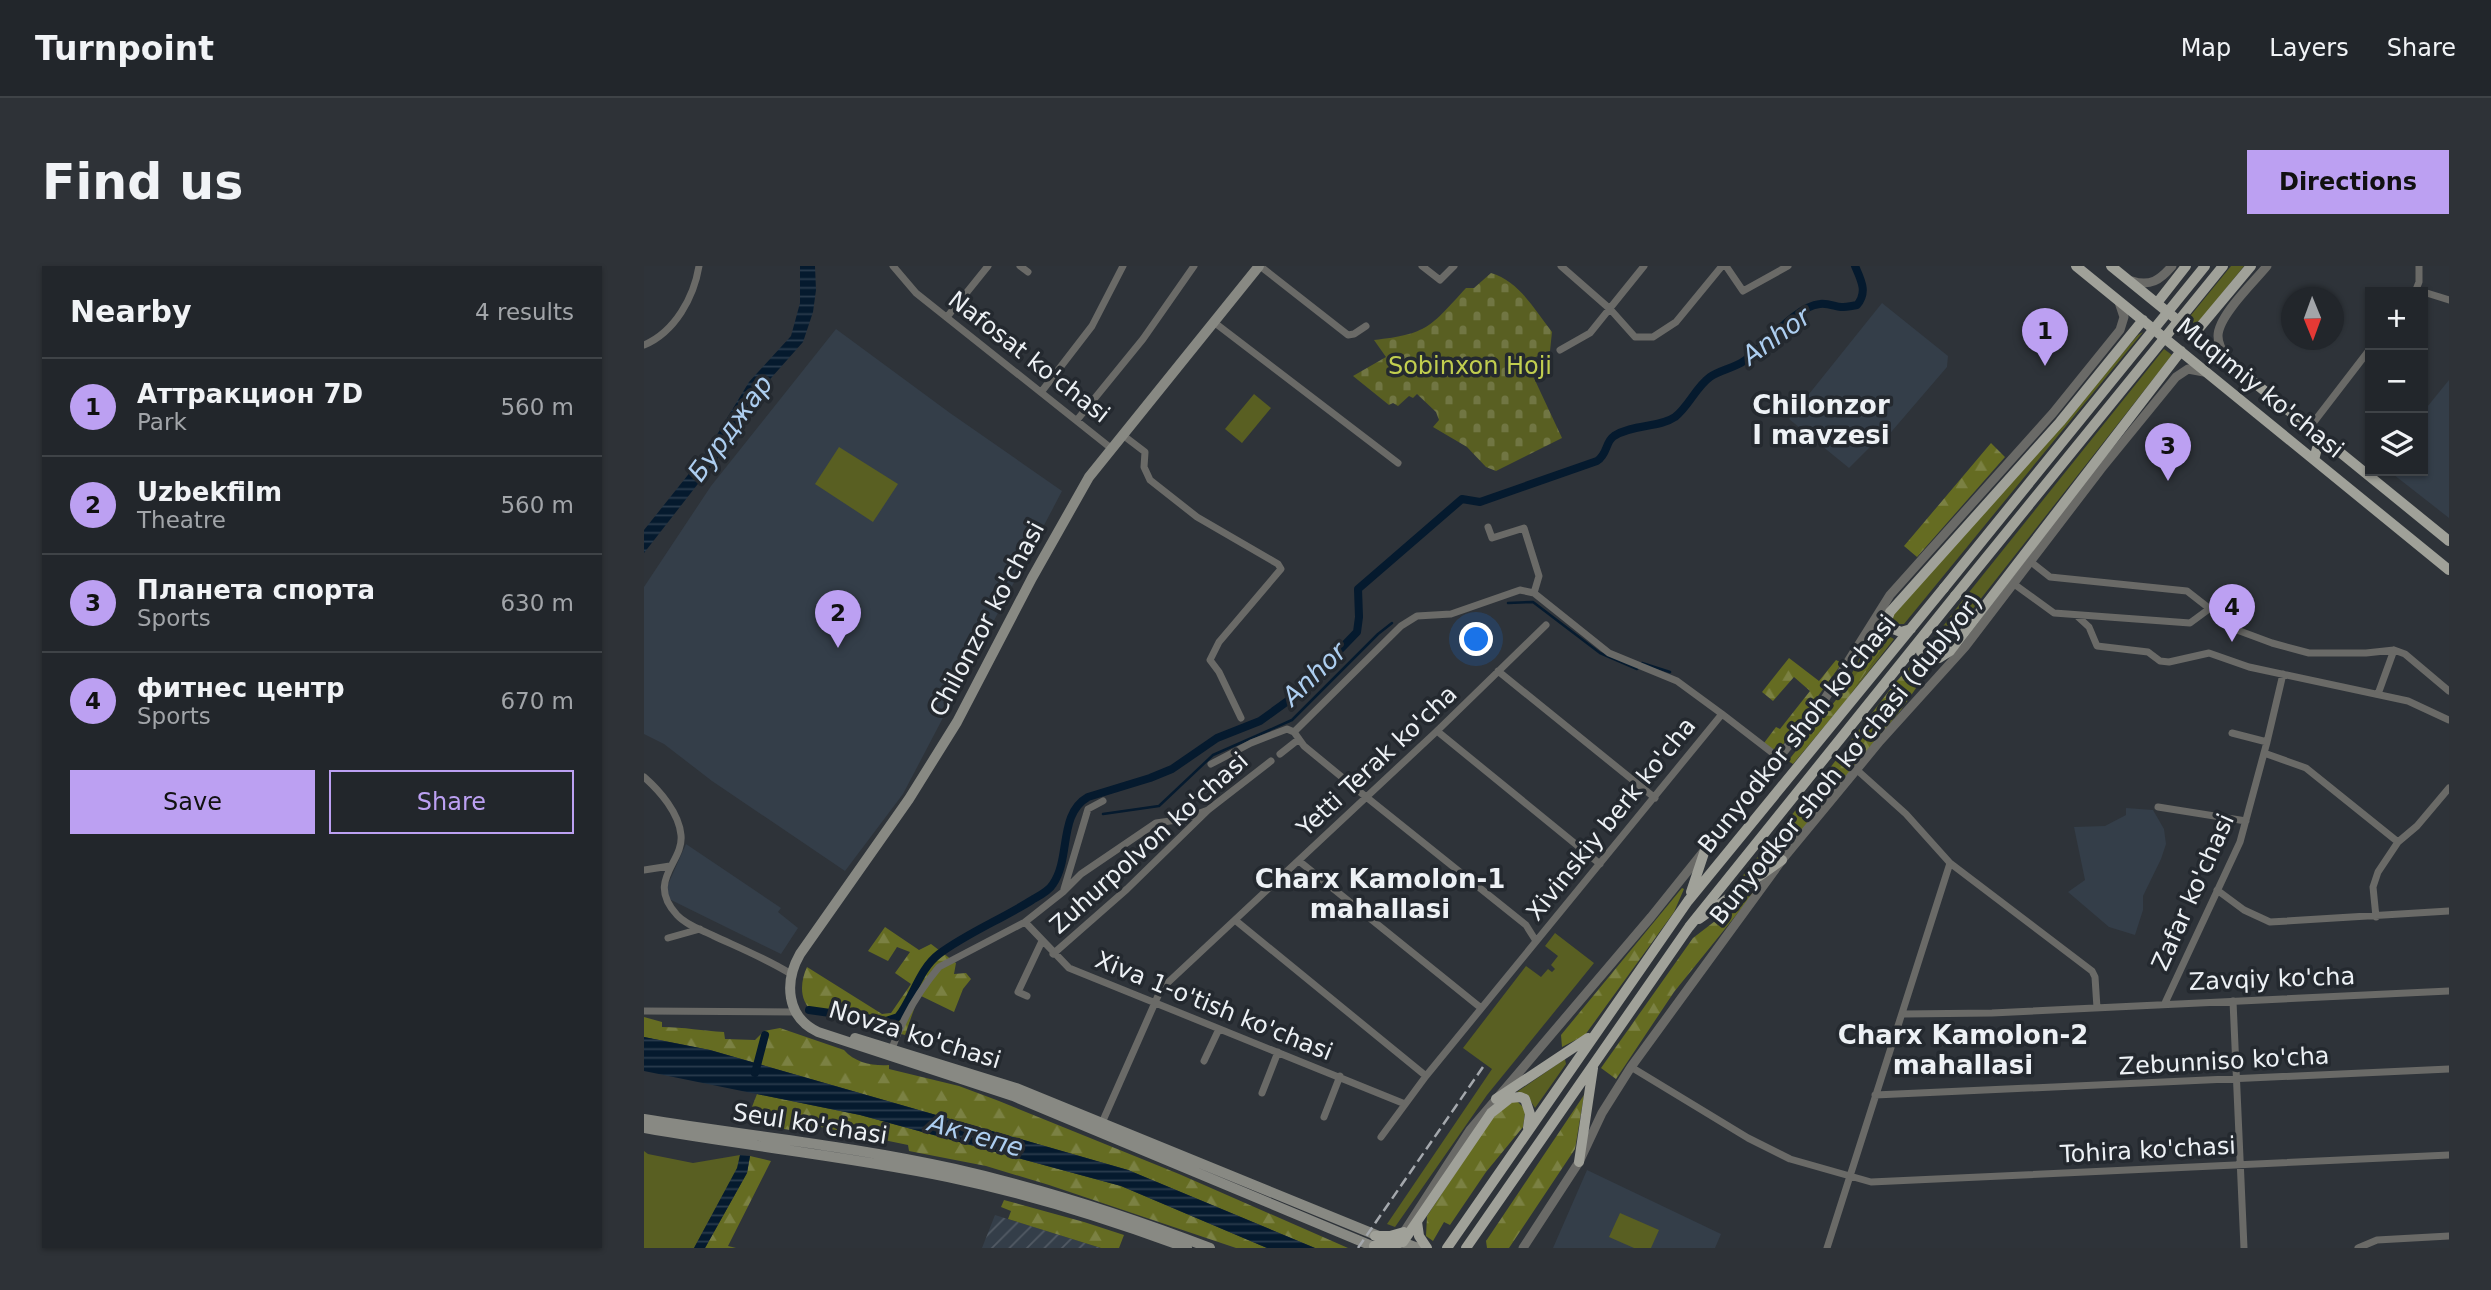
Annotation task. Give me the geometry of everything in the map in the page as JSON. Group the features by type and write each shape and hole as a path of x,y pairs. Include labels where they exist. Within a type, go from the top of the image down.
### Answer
{"main road":[{"name":"Chilonzor ko'chasi","path":"791,974 800,954 929,768 974,691 1089,477 1260,266"},
{"name":"Muqimiy ko'chasi","path":"2076,266 2449,570"},
{"name":"Muqimiy ko'chasi","path":"2111,266 2449,541"},
{"path":"2157,303 2186,266"},
{"name":"Bunyodkor shoh ko'chasi","path":"1448,1247 1688,901 2205,266"},
{"name":"Bunyodkor shoh ko'chasi","path":"1466,1248 1689,927 2222,266"},
{"path":"2195,333 2251,266"},
{"path":"1911,629 1901,632 1891,628 1888,625 1888,616 2039,437 2143,320"},
{"path":"1922,638 1922,652 1928,659 1939,659 1950,651 2181,351"},
{"path":"2314,460 2317,448 2329,443"},
{"path":"1688,901 1705,850"},
{"path":"1689,927 1782,860"},
{"path":"791,974 795,1012"},
{"name":"Novza ko'chasi","path":"795,1012 805,1026 818,1032 891,1052 1100,1127 1375,1243"},
{"path":"1492,1102 1593,1035"},
{"path":"1579,1162 1594,1062"},
{"path":"1375,1243 1392,1246 1403,1241 1476,1133 1500,1104 1513,1097 1525,1100 1530,1114 1526,1134"},
{"name":"Seul ko'chasi","path":"644,1119 739,1138 909,1160 986,1177 1114,1212 1210,1248"},
{"name":"Seul ko'chasi","path":"644,1128 739,1138"},
{"name":"Seul ko'chasi","path":"752,1140 982,1184 1079,1211 1187,1248"},
{"path":"1417,1222 1419,1238 1427,1248"},
{"path":"1403,1241 1418,1248"}],"street":[{"path":"644,345 660,334 681,312 693,292 699,266"},
{"name":"Nafosat ko'chasi","path":"893,266 916,293 1112,449"},
{"path":"947,317 988,266"},
{"path":"1020,266 1028,272"},
{"path":"1042,391 1092,326 1123,266"},
{"path":"1077,420 1143,339 1195,266"},
{"path":"1260,266 1348,335 1366,326"},
{"path":"1422,266 1440,281 1454,266"},
{"path":"1561,266 1609,309 1635,337 1653,337 1676,321 1723,266 1742,291 1788,266"},
{"path":"1560,349 1590,333 1644,266"},
{"path":"2125,277 2142,284 2153,283 2172,266"},
{"path":"2232,363 2219,343 2219,327 2267,266"},
{"path":"2416,287 2419,266"},
{"path":"2428,294 2449,300"},
{"path":"1403,1241 1470,1130 1601,977 1779,758 1829,694 1890,595 2039,437 2120,330 2124,312 2116,298"},
{"path":"1214,323 1398,463"},
{"path":"2310,427 2369,350"},
{"name":"Bunyodkor shoh koʻchasi (dublyor)","path":"1523,1248 1579,1162 1602,1113 1631,1067 1782,860 1857,770 1951,665 2101,469 2176,377 2191,369 2211,376"},
{"path":"1124,436 1145,452 1144,467 1150,480 1197,517 1278,564 1281,569 1219,642 1210,660 1219,672 1241,718"},
{"path":"1488,527 1492,538 1524,528 1539,576 1534,593"},
{"path":"2031,562 2050,577 2187,592 2237,630 2309,653 2394,650 2405,654 2449,691"},
{"path":"2014,584 2054,613 2190,623 2209,609"},
{"path":"1280,754 1401,626 1417,616 1451,614 1520,590 1534,593 1599,646 1677,681 1722,714"},
{"path":"2076,615 2089,627 2097,646 2148,652 2169,662 2209,653 2249,667 2408,701 2449,720"},
{"name":"Yetti Terak ko'cha","path":"1100,1127 1161,989 1437,731 1546,625"},
{"path":"2378,694 2394,650"},
{"path":"1498,671 1655,798"},
{"name":"Zafar ko'chasi","path":"2165,1003 2233,859 2246,821 2283,674"},
{"name":"Xivinskiy berk ko'cha","path":"1381,1137 1426,1076 1722,714 1779,758"},
{"name":"Zuhurpolvon ko'chasi","path":"1211,764 1250,742 1287,729 1296,736"},
{"path":"1437,731 1600,864"},
{"path":"2232,733 2267,742"},
{"path":"1296,736 1366,797 1526,925 1536,941"},
{"path":"2264,753 2306,768 2398,842"},
{"name":"Zuhurpolvon ko'chasi","path":"1053,954 1208,810 1271,761"},
{"path":"1857,770 1906,814 1950,863 2092,971 2095,977 2097,1008"},
{"path":"644,778 664,798 681,835 663,886 670,905 681,918 700,929 791,974"},
{"path":"2376,917 2374,879 2398,842 2417,826 2449,788"},
{"path":"1063,892 1088,809 1103,801"},
{"path":"2158,807 2246,821"},
{"name":"Zuhurpolvon ko'chasi","path":"891,1052 897,1035 939,967 1025,922 1081,874 1156,823 1184,819 1208,810"},
{"path":"1298,861 1481,1008"},
{"path":"1827,1248 1904,1014 1917,964 1950,863"},
{"path":"644,870 670,866"},
{"path":"2217,890 2244,910 2270,922 2449,911"},
{"path":"1236,920 1426,1076"},
{"name":"Xiva 1-o'tish ko'chasi","path":"1025,922 1069,968 1405,1104"},
{"path":"668,938 700,929"},
{"path":"1027,996 1018,992 1042,941"},
{"name":"Zavqiy ko'cha","path":"1904,1014 2097,1008 2449,991"},
{"path":"2233,1001 2244,1248"},
{"path":"644,1011 795,1012"},
{"path":"1204,1061 1219,1029"},
{"path":"1262,1093 1278,1052"},
{"name":"Tohira ko'chasi","path":"1631,1067 1759,1143 1801,1163 1871,1182 2449,1155"},
{"name":"Zebunniso ko'cha","path":"1875,1096 2449,1069"},
{"path":"1324,1117 1340,1076"},
{"path":"2358,1248 2377,1240 2449,1236"},
{"path":"2403,1238 2406,1248"}],"shaded area":[{"path":"1882,303 1948,356 1947,367 1880,445 1873,444 1849,468 1789,419"},
{"path":"836,329 1062,491 903,794 845,871 712,781 664,744 644,734 644,587 711,486"},
{"path":"2449,380 2449,518 2395,476 2428,476 2428,406"},
{"path":"2126,808 2153,810 2164,829 2166,844 2143,896 2143,910 2135,935 2109,927 2068,892 2085,880 2074,827 2105,826 2126,815"},
{"path":"686,844 781,908 778,912 798,928 781,954 669,899 666,889"},
{"path":"1587,1170 1721,1234 1715,1248 1553,1248"},
{"path":"995,1215 1101,1248 982,1248"}],"green space":[{"path":"2231,266 2244,266 2199,322 2190,323 2187,320"},
{"name":"Sobinxon Hoji","path":"1491,273 1518,289 1552,332 1550,351 1526,361 1562,438 1496,471 1486,467 1467,447 1433,427 1439,420 1436,412 1417,394 1413,398 1409,396 1398,406 1393,403 1389,405 1353,376 1386,357 1374,340 1406,335 1427,326 1466,288 1474,288"},
{"path":"2143,332 1904,624 1894,624 1892,616"},
{"path":"2164,349 2172,355 1939,652 1930,653 1929,645 1962,601"},
{"path":"1254,394 1271,408 1242,443 1225,429"},
{"path":"1991,443 2005,457 1917,557 1904,546"},
{"path":"839,447 898,484 873,522 815,484"},
{"path":"1877,625 1894,639 1848,698 1886,643 1882,641 1840,696"},
{"path":"1883,640 1886,643 1848,698 1793,764 1788,761"},
{"path":"1789,658 1819,681 1836,660 1842,663 1777,753 1764,743 1776,727 1780,729 1810,691 1794,677 1773,701 1762,692"},
{"path":"1915,661 1927,672 1901,710 1841,784 1833,779 1828,781 1823,777"},
{"path":"1803,801 1818,811 1789,848 1728,894"},
{"path":"1682,888 1684,889 1674,912 1585,1035 1562,1047 1561,1035"},
{"path":"1758,888 1674,992 1616,1079 1601,1068 1693,938"},
{"path":"885,927 919,950 931,944 956,963 954,974 966,973 971,979 963,989 954,1012 919,995 905,1035 813,1012 808,1008 802,991 807,967 882,1014 891,1013 911,984 895,973 910,952 897,947 888,961 868,951"},
{"path":"1555,933 1594,963 1487,1095 1395,1227 1387,1224 1492,1069 1463,1048 1526,966 1541,977 1548,969 1552,972 1555,969 1551,965 1558,956 1545,946"},
{"path":"644,1017 662,1022 662,1027 724,1032 725,1039 755,1040 764,1031 780,1028 844,1050 865,1063 889,1065 889,1069 959,1086 1179,1174 1348,1248 1315,1248 1128,1170 710,1050 644,1037"},
{"path":"1565,1059 1566,1064 1535,1108 1528,1097 1517,1092"},
{"path":"757,1094 860,1115 1121,1186 1267,1248 1236,1248 986,1166 909,1151 908,1145 821,1127 812,1134 746,1122"},
{"path":"1584,1095 1575,1149 1509,1248 1487,1248 1486,1241"},
{"path":"1509,1102 1518,1102 1523,1107 1523,1127 1486,1172 1450,1225 1444,1222 1433,1241 1426,1236 1427,1216 1496,1112"},
{"path":"644,1151 693,1163 740,1155 738,1168 694,1248 644,1248"},
{"path":"750,1156 771,1161 728,1246 736,1248 705,1248 747,1173"},
{"path":"1004,1200 1124,1235 1119,1248 1101,1248 1008,1219 1011,1211 1001,1207"},
{"path":"1620,1213 1659,1230 1651,1248 1634,1248 1609,1237"}],"water":[{"name":"Бурджар","path":"800,266 815,266 816,290 813,312 803,342 757,394 722,453 644,553 644,530 707,451 749,382 791,336 800,303"},
{"name":"Актепе","path":"644,1037 710,1050 1128,1170 1315,1248 1267,1248 1121,1186 860,1115 644,1071"},
{"path":"740,1155 750,1156 747,1173 705,1248 694,1248 737,1168"}],"waterway":[{"name":"Anhor","path":"809,1010 886,1021 898,1017 926,968 939,954 1051,887 1062,862 1068,825 1079,805 1088,797 1172,769 1217,738 1260,721 1296,695 1357,632 1358,589 1462,499 1480,502 1597,461 1609,441 1621,432 1675,417 1705,381 1744,361 1800,312 1820,304 1841,307 1857,305 1863,291 1855,266"},
{"path":"1508,603 1533,602 1600,653 1637,669 1642,663 1670,672"},
{"path":"1103,814 1159,806 1213,755 1292,720 1392,623"},
{"name":"Anhor","path":"755,1073 765,1035"}],"railway":[{"path":"1358,1248 1485,1064"}],"place":[{"name":"Аттракцион 7D","path":"2045,366"},
{"name":"Планета спорта","path":"2168,481"},
{"name":"фитнес центр","path":"2232,642"},
{"name":"Uzbekfilm","path":"838,648"}],"district":[{"name":"Chilonzor I mavzesi","path":"1821,420"},
{"name":"Charx Kamolon-1 mahallasi","path":"1380,894"},
{"name":"Charx Kamolon-2 mahallasi","path":"1963,1050"}]}
